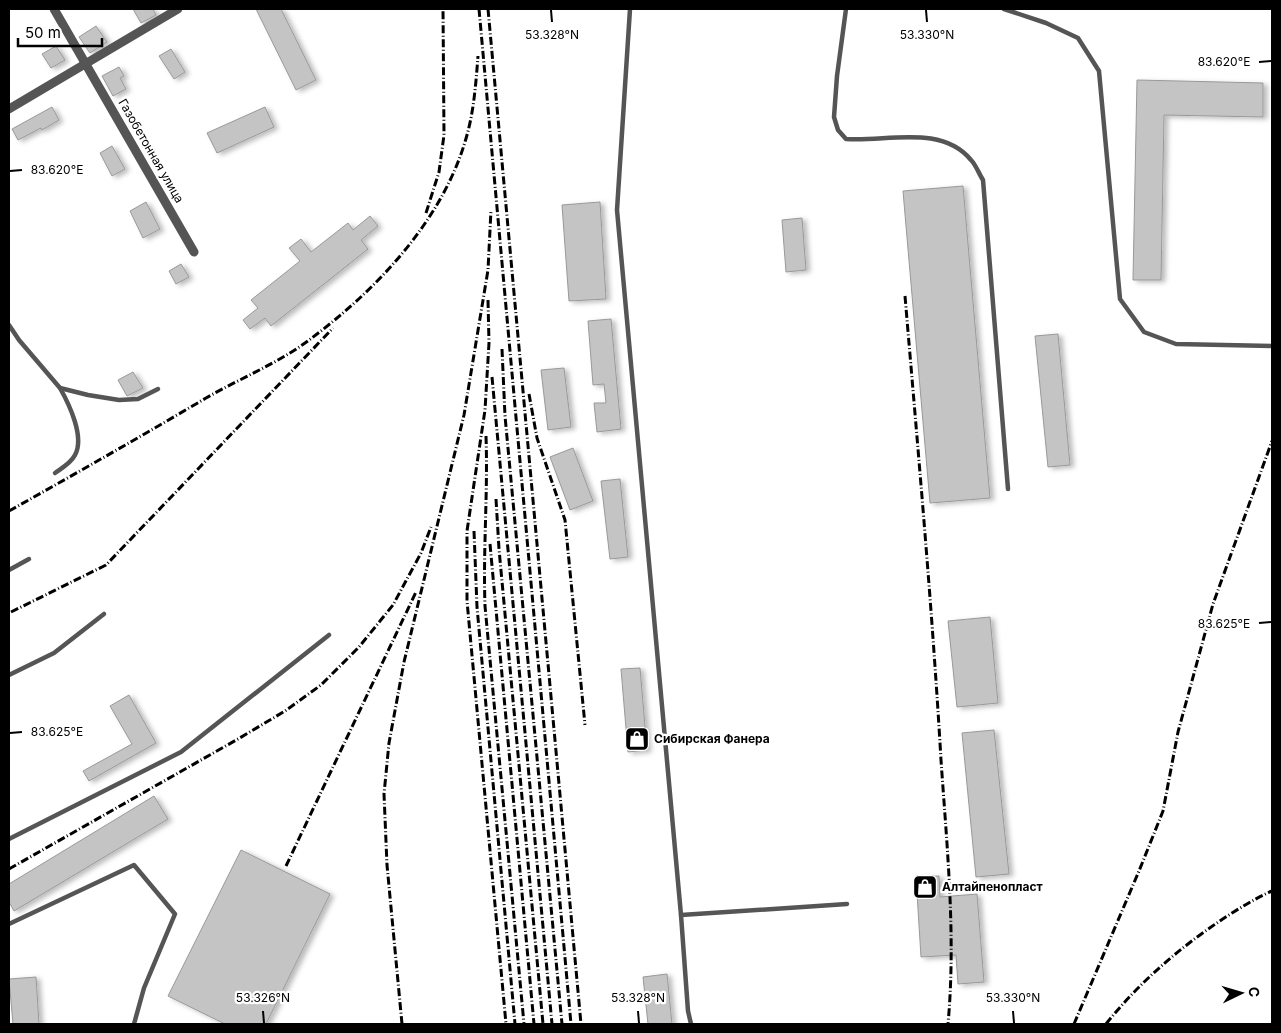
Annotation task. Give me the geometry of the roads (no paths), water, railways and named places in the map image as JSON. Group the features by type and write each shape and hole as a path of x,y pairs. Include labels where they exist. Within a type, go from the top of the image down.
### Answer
{"street":[{"name":"Газобетонная улица","path":"54,9 194,252"},
{"path":"9,109 178,9"}],"lane":[{"path":"630,9 617,210 681,915 688,1011 691,1024"},
{"path":"846,9 834,108 834,117 838,130 846,139 926,137 951,144 971,160 983,180 1008,489"},
{"path":"1004,9 1046,23 1078,38 1099,71 1120,299 1144,332 1176,344 1272,346"},
{"path":"9,325 18,340 60,388 75,422 78,440 76,454 69,464 55,473"},
{"path":"60,388 119,400 138,399 158,389"},
{"path":"9,570 29,559"},
{"path":"9,675 54,653 104,614"},
{"path":"9,839 180,752 329,635"},
{"path":"9,924 134,865 175,914 144,988 134,1024"},
{"path":"681,915 847,904"}],"railway":[{"path":"426,213 439,172 444,135 443,9"},
{"path":"479,9 571,1024"},
{"path":"488,9 581,1024"},
{"path":"9,511 206,398 293,351 357,301 404,252 442,196 456,166 467,135 473,106 478,56"},
{"path":"402,1024 387,865 384,794 389,743 404,662 464,415 488,270 491,210"},
{"path":"905,296 929,586 948,859 951,925 948,1024"},
{"path":"488,300 489,343 485,410 467,531 467,601 506,1024"},
{"path":"11,612 106,565 333,328"},
{"path":"502,349 505,416 562,1024"},
{"path":"492,377 552,1024"},
{"path":"529,394 537,438 565,520 585,725"},
{"path":"486,436 485,606 524,1024"},
{"path":"1074,1024 1163,811 1178,732 1213,604 1272,441"},
{"path":"496,499 543,1024"},
{"path":"9,869 238,739 285,711 321,685 359,647 393,605 421,553 431,527"},
{"path":"474,531 477,607 515,1024"},
{"path":"490,544 534,1024"},
{"path":"286,866 416,592"},
{"path":"1106,1024 1134,992 1164,963 1232,913 1272,891"}],"place":[{"name":"Сибирская Фанера","path":"637,739"},
{"name":"Алтайпенопласт","path":"925,887"}]}
